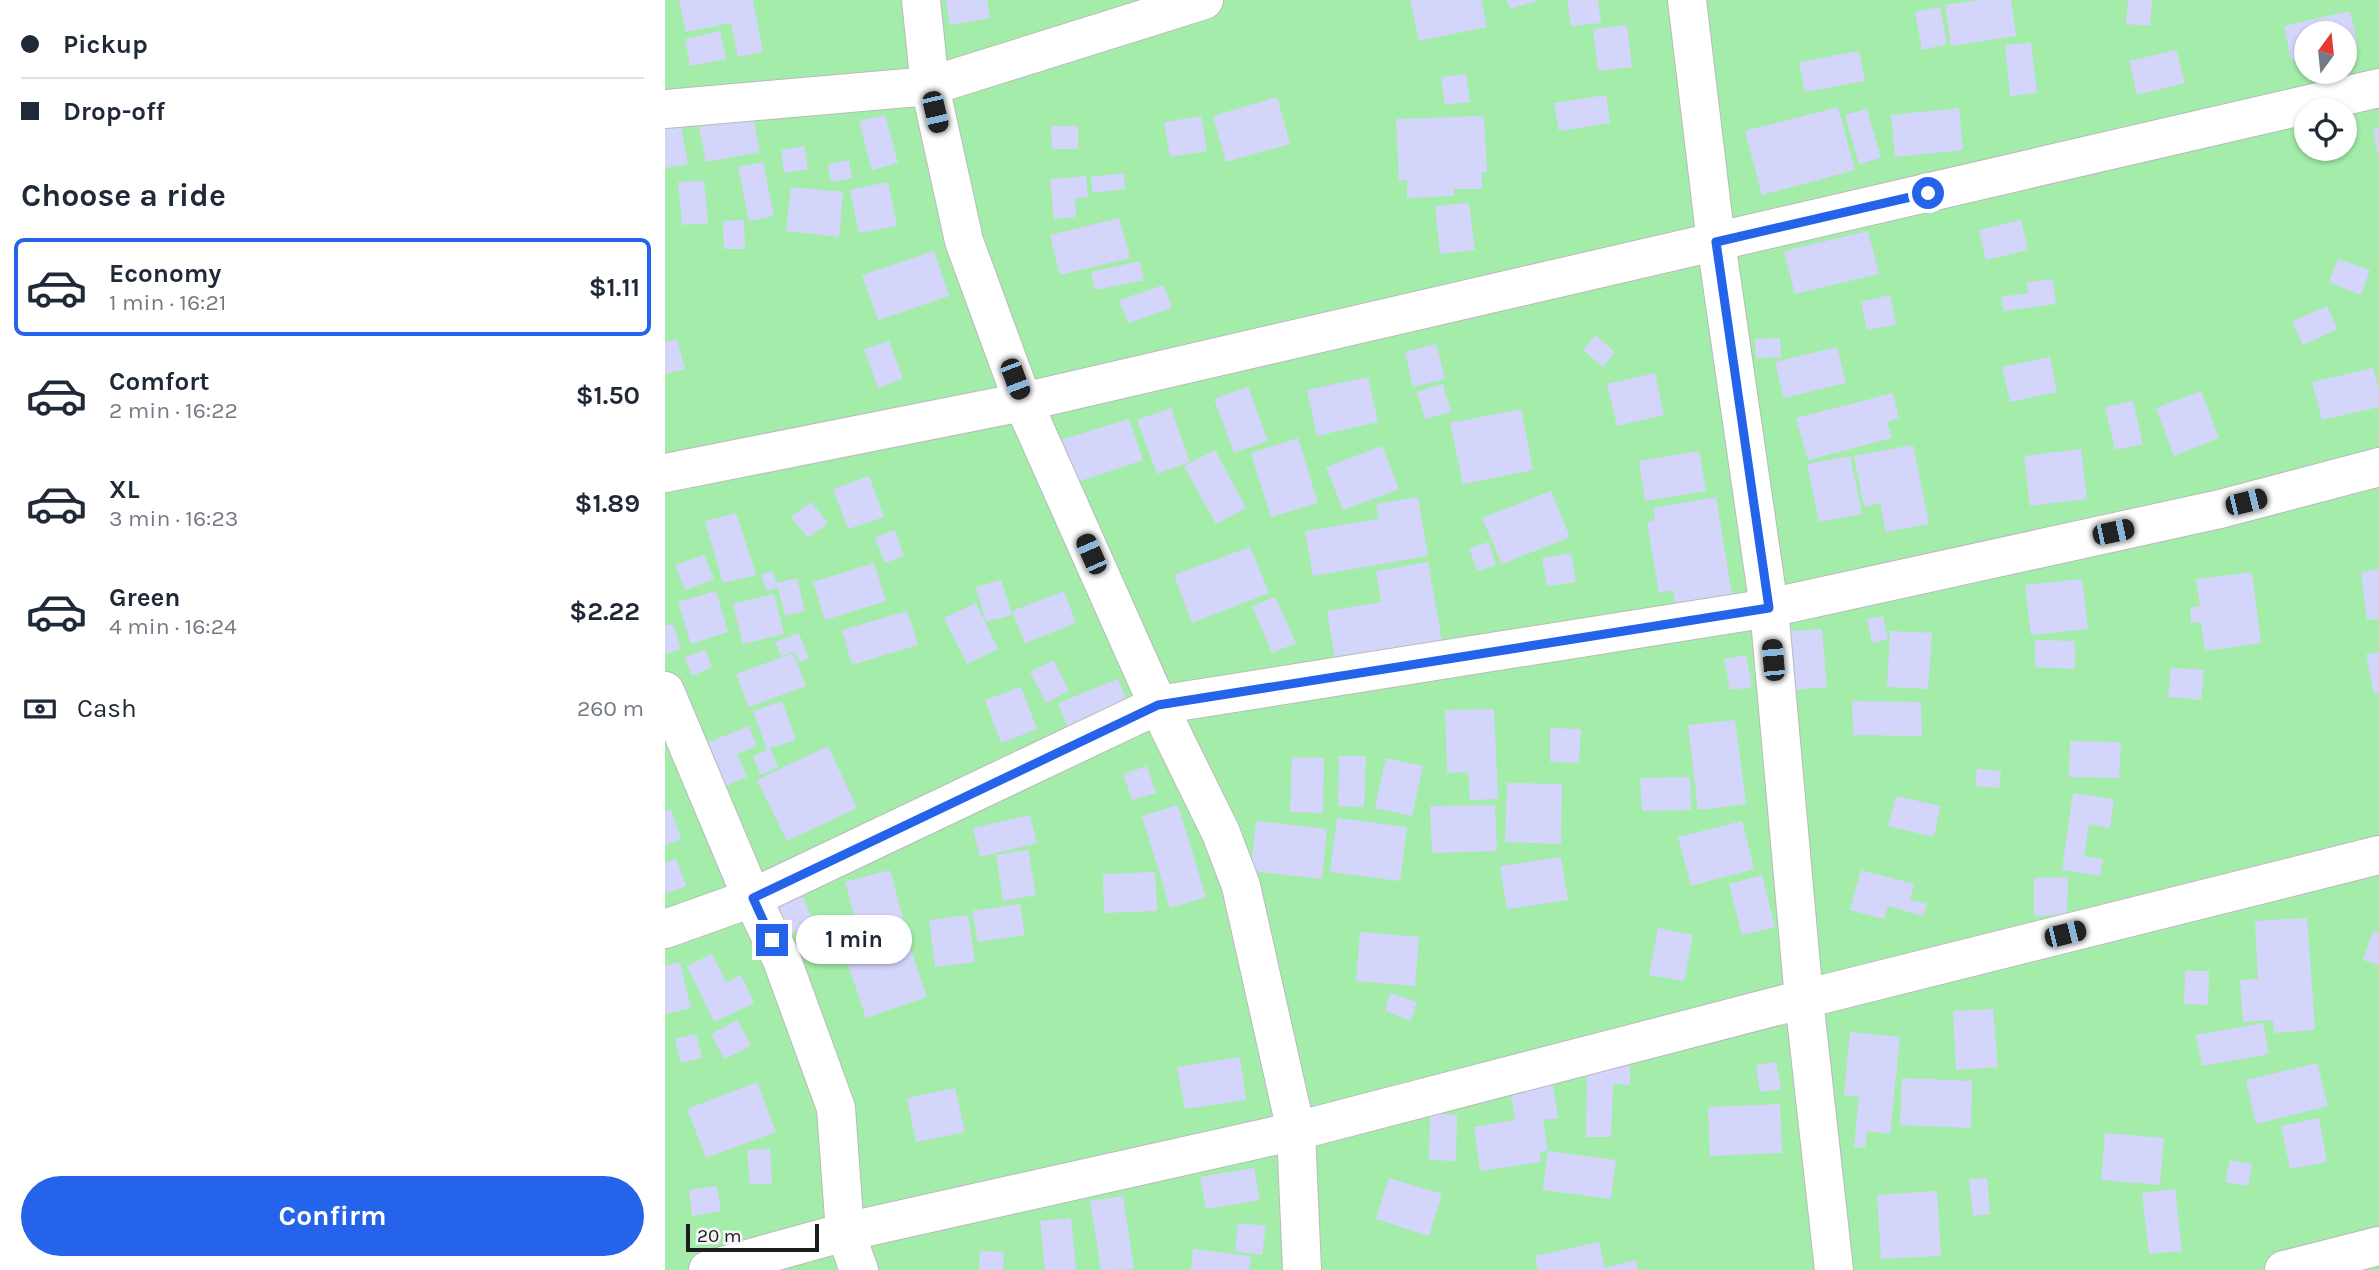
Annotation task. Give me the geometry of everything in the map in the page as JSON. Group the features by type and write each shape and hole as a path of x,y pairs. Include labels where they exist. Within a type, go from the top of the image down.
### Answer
{"street":[{"path":"921,0 930,86 964,241 1023,402 1158,705 1221,833 1241,886 1296,1131 1302,1270"},
{"path":"665,109 930,86 1204,0"},
{"path":"1688,0 1716,242 1769,608 1804,999 1834,1270"},
{"path":"665,473 1023,402 2379,88"},
{"path":"665,929 753,898 1158,705 1769,608 2220,509 2379,467"},
{"path":"665,691 782,960 836,1108 845,1232 859,1270"},
{"path":"708,1270 845,1232 1296,1131 1804,999 2379,855"},
{"path":"2284,1270 2379,1246"}],"green space":[{"path":"665,0 2379,0 2379,1270 665,1270"}],"building":[{"path":"679,0 753,0 763,52 738,57 731,23 686,32"},
{"path":"946,0 987,0 990,18 950,25"},
{"path":"1410,0 1481,0 1487,27 1419,41"},
{"path":"1507,0 1537,0 1537,1 1510,9"},
{"path":"1567,0 1598,0 1601,23 1571,26"},
{"path":"1979,0 2011,0 2016,36 1951,46 1945,5"},
{"path":"2128,0 2152,0 2150,26 2126,24"},
{"path":"1940,7 1947,44 1922,50 1915,12"},
{"path":"2350,11 2352,21 2306,21"},
{"path":"2294,24 2294,59 2291,60 2284,26"},
{"path":"1627,25 1632,67 1598,71 1593,29"},
{"path":"720,31 726,59 690,66 685,39"},
{"path":"2031,43 2037,93 2010,96 2005,45"},
{"path":"2176,50 2185,83 2137,95 2129,61"},
{"path":"1859,51 1865,81 1805,92 1799,62"},
{"path":"1466,74 1470,102 1445,105 1441,77"},
{"path":"1606,95 1610,123 1559,131 1554,103"},
{"path":"1277,97 1290,144 1226,162 1213,116"},
{"path":"1838,107 1855,170 1762,195 1745,131"},
{"path":"1959,108 1963,150 1895,157 1891,115"},
{"path":"1867,109 1881,158 1859,164 1845,115"},
{"path":"885,115 898,163 872,170 859,121"},
{"path":"1201,116 1207,151 1170,157 1164,122"},
{"path":"1484,116 1487,172 1482,172 1482,189 1454,189 1454,196 1407,198 1407,180 1399,181 1396,119"},
{"path":"753,118 760,152 706,162 699,127"},
{"path":"681,126 688,164 665,168 665,129"},
{"path":"1051,126 1078,126 1078,149 1052,149"},
{"path":"2379,128 2379,155 2378,155 2373,129"},
{"path":"804,146 808,169 784,173 781,150"},
{"path":"849,160 852,178 831,182 828,164"},
{"path":"763,162 774,216 749,221 738,167"},
{"path":"1124,173 1125,189 1093,193 1091,177"},
{"path":"1086,176 1088,197 1075,199 1076,217 1054,219 1050,179"},
{"path":"704,181 708,223 682,225 678,182"},
{"path":"888,182 897,226 859,233 850,190"},
{"path":"791,187 843,192 839,237 786,231"},
{"path":"1469,203 1475,250 1440,254 1435,206"},
{"path":"1119,218 1130,258 1060,275 1050,235"},
{"path":"744,220 745,249 724,249 723,221"},
{"path":"2021,220 2028,250 1986,260 1979,230"},
{"path":"1868,231 1879,274 1795,294 1784,251"},
{"path":"934,251 949,296 878,320 862,275"},
{"path":"2338,259 2370,270 2361,295 2329,282"},
{"path":"1140,261 1144,280 1095,290 1091,272"},
{"path":"2053,279 2056,304 2004,311 2001,297 2028,293 2027,282"},
{"path":"1164,285 1172,308 1128,323 1119,300"},
{"path":"1890,295 1896,325 1867,330 1861,302"},
{"path":"2327,306 2338,329 2303,345 2292,322"},
{"path":"1595,335 1615,352 1603,367 1583,350"},
{"path":"1780,338 1781,357 1756,358 1755,339"},
{"path":"677,339 685,369 665,374 665,342"},
{"path":"889,341 903,379 878,388 864,349"},
{"path":"1436,344 1445,379 1413,387 1405,352"},
{"path":"1837,347 1846,383 1784,398 1775,362"},
{"path":"2050,357 2057,392 2010,402 2002,367"},
{"path":"2373,368 2379,391 2379,407 2322,420 2312,382"},
{"path":"1655,373 1664,415 1617,426 1607,384"},
{"path":"1368,377 1378,422 1317,436 1307,390"},
{"path":"1443,384 1451,412 1425,419 1417,392"},
{"path":"1248,387 1268,441 1234,453 1214,399"},
{"path":"2201,391 2219,438 2174,456 2156,408"},
{"path":"1893,393 1899,418 1887,422 1892,438 1808,460 1796,418"},
{"path":"2133,401 2143,444 2115,450 2105,407"},
{"path":"1171,408 1190,462 1157,474 1137,420"},
{"path":"1521,409 1533,470 1463,484 1450,423"},
{"path":"1129,419 1143,460 1074,483 1060,440"},
{"path":"1298,438 1318,503 1271,517 1251,453"},
{"path":"1913,445 1929,524 1886,532 1880,503 1864,507 1854,456"},
{"path":"1382,446 1399,489 1343,510 1326,467"},
{"path":"2081,449 2087,499 2030,506 2024,456"},
{"path":"1215,450 1246,508 1216,524 1184,466"},
{"path":"1699,451 1706,491 1645,501 1639,461"},
{"path":"1850,456 1862,514 1819,522 1807,464"},
{"path":"869,476 884,517 848,529 833,489"},
{"path":"1551,491 1570,537 1502,564 1482,518"},
{"path":"1418,497 1428,556 1313,576 1305,531 1379,519 1376,504"},
{"path":"1716,497 1732,594 1675,603 1673,590 1659,593 1647,522 1655,520 1653,508"},
{"path":"811,502 828,523 808,538 791,517"},
{"path":"736,513 756,575 723,583 705,521"},
{"path":"895,530 904,556 885,563 875,537"},
{"path":"1489,542 1496,565 1477,571 1469,548"},
{"path":"1250,547 1269,593 1192,623 1174,575"},
{"path":"1571,553 1576,582 1547,586 1542,558"},
{"path":"704,555 714,579 685,590 675,565"},
{"path":"1428,562 1443,647 1336,665 1327,611 1381,602 1376,571"},
{"path":"874,563 886,601 825,620 813,582"},
{"path":"2379,569 2379,619 2367,620 2361,572"},
{"path":"772,571 777,583 797,578 805,611 785,616 778,588 767,591 761,575"},
{"path":"2252,572 2261,643 2205,651 2201,622 2191,623 2190,607 2200,606 2196,579"},
{"path":"2082,579 2088,629 2031,635 2025,585"},
{"path":"1001,580 1012,615 986,622 976,587"},
{"path":"716,591 728,632 691,644 678,602"},
{"path":"1064,591 1076,623 1025,643 1012,611"},
{"path":"774,594 784,634 743,644 733,604"},
{"path":"1275,597 1296,643 1272,653 1252,606"},
{"path":"976,603 998,649 967,664 944,618"},
{"path":"907,611 918,645 852,665 842,630"},
{"path":"1883,616 1888,639 1872,643 1867,619"},
{"path":"673,624 681,649 665,654 665,626"},
{"path":"1822,629 1827,687 1795,690 1790,631"},
{"path":"1890,631 1932,633 1928,689 1887,687"},
{"path":"799,633 809,659 799,662 794,651 781,656 775,642"},
{"path":"2035,640 2075,641 2075,669 2035,667"},
{"path":"705,650 712,667 692,676 685,657"},
{"path":"2379,652 2379,693 2374,694 2366,654"},
{"path":"793,653 806,686 749,707 736,674"},
{"path":"1746,655 1752,687 1730,690 1724,659"},
{"path":"1053,660 1069,691 1046,703 1030,672"},
{"path":"2171,668 2204,670 2201,700 2168,697"},
{"path":"1118,679 1129,706 1068,729 1058,703"},
{"path":"1021,687 1037,729 1001,743 985,700"},
{"path":"782,701 796,740 770,748 778,767 761,775 753,756 767,750 753,711"},
{"path":"1852,701 1921,702 1922,736 1853,735"},
{"path":"1494,709 1498,799 1470,800 1468,772 1447,773 1445,710"},
{"path":"1735,720 1746,804 1698,810 1688,725"},
{"path":"749,726 757,746 737,754 747,777 723,787 704,744"},
{"path":"1550,728 1581,729 1579,763 1550,762"},
{"path":"2070,741 2121,742 2119,778 2069,777"},
{"path":"828,746 857,808 787,841 757,780"},
{"path":"1339,756 1366,756 1364,807 1338,806"},
{"path":"1292,757 1324,758 1323,813 1290,812"},
{"path":"1386,758 1423,766 1412,816 1375,808"},
{"path":"1147,766 1156,793 1132,800 1123,774"},
{"path":"1977,769 2001,771 1999,788 1975,786"},
{"path":"1690,777 1691,810 1642,811 1640,778"},
{"path":"1507,783 1562,784 1561,844 1505,842"},
{"path":"2073,793 2114,799 2110,828 2089,824 2084,856 2103,859 2100,876 2062,870"},
{"path":"1896,796 1940,806 1934,837 1888,826"},
{"path":"1178,805 1206,897 1170,908 1142,816"},
{"path":"1495,805 1497,851 1432,853 1430,806"},
{"path":"671,809 681,839 665,845 665,812"},
{"path":"1030,815 1037,843 980,857 973,828"},
{"path":"1337,818 1407,827 1400,881 1330,872"},
{"path":"1256,821 1327,829 1322,879 1251,871"},
{"path":"1742,821 1754,869 1691,886 1678,837"},
{"path":"1028,850 1036,895 1003,901 996,855"},
{"path":"1561,857 1568,900 1507,909 1500,866"},
{"path":"676,858 686,886 665,894 665,863"},
{"path":"890,870 908,936 863,948 845,882"},
{"path":"1861,870 1914,884 1910,900 1927,904 1923,916 1888,906 1884,919 1850,910"},
{"path":"1155,872 1157,911 1104,913 1103,874"},
{"path":"1762,875 1775,927 1742,935 1729,884"},
{"path":"2068,877 2067,915 2034,916 2034,878"},
{"path":"800,890 815,924 789,934 775,900"},
{"path":"1020,904 1025,935 978,942 972,911"},
{"path":"968,915 975,962 935,967 929,920"},
{"path":"2307,918 2315,1030 2274,1033 2273,1020 2243,1022 2240,980 2258,979 2255,921"},
{"path":"1658,928 1693,935 1684,981 1649,975"},
{"path":"2373,931 2379,933 2379,965 2363,960"},
{"path":"1360,932 1419,937 1415,986 1356,981"},
{"path":"908,941 927,997 866,1018 847,962"},
{"path":"712,954 726,982 741,975 754,1003 714,1022 687,966"},
{"path":"680,962 691,1008 665,1014 665,966"},
{"path":"2185,971 2209,971 2208,1005 2184,1004"},
{"path":"1390,993 1417,1002 1411,1021 1385,1011"},
{"path":"1993,1009 1998,1067 1956,1070 1953,1011"},
{"path":"737,1020 751,1046 724,1059 711,1034"},
{"path":"2263,1023 2269,1054 2202,1066 2196,1035"},
{"path":"1850,1032 1900,1037 1890,1134 1867,1131 1865,1148 1854,1147 1859,1097 1844,1095"},
{"path":"696,1034 702,1058 681,1063 675,1039"},
{"path":"1240,1057 1246,1100 1185,1109 1177,1067"},
{"path":"1587,1060 1630,1060 1630,1085 1613,1084 1611,1137 1586,1137"},
{"path":"1776,1062 1781,1089 1760,1092 1756,1065"},
{"path":"2317,1063 2328,1106 2256,1124 2246,1080"},
{"path":"1551,1073 1558,1118 1543,1120 1548,1151 1540,1152 1541,1162 1480,1171 1474,1127 1515,1120 1509,1079"},
{"path":"1902,1078 1972,1081 1971,1128 1900,1125"},
{"path":"757,1082 776,1132 706,1158 687,1109"},
{"path":"955,1088 965,1132 916,1142 907,1098"},
{"path":"1780,1104 1782,1153 1710,1156 1708,1107"},
{"path":"1430,1114 1457,1115 1456,1161 1429,1160"},
{"path":"2319,1118 2327,1162 2290,1169 2281,1126"},
{"path":"2105,1133 2164,1138 2160,1185 2101,1180"},
{"path":"770,1149 772,1183 750,1185 747,1150"},
{"path":"1548,1151 1616,1160 1611,1199 1543,1190"},
{"path":"2230,1160 2252,1164 2248,1186 2225,1182"},
{"path":"1254,1168 1260,1200 1206,1209 1200,1177"},
{"path":"1389,1178 1442,1194 1429,1236 1376,1219"},
{"path":"1987,1178 1990,1214 1973,1216 1969,1179"},
{"path":"717,1186 721,1211 692,1216 689,1190"},
{"path":"2175,1189 2182,1251 2149,1254 2142,1193"},
{"path":"1937,1191 1941,1256 1881,1259 1877,1195"},
{"path":"1123,1196 1134,1269 1101,1270 1090,1201"},
{"path":"1071,1218 1076,1270 1045,1270 1040,1221"},
{"path":"1238,1223 1266,1226 1262,1255 1235,1251"},
{"path":"1599,1242 1605,1268 1636,1260 1638,1270 1538,1270 1535,1256"},
{"path":"1193,1249 1251,1256 1249,1270 1191,1270"},
{"path":"980,1251 1004,1252 1003,1270 979,1270"}],"route":[{"path":"772,940 753,898 1158,705 1769,608 1716,242 1928,193"}]}
